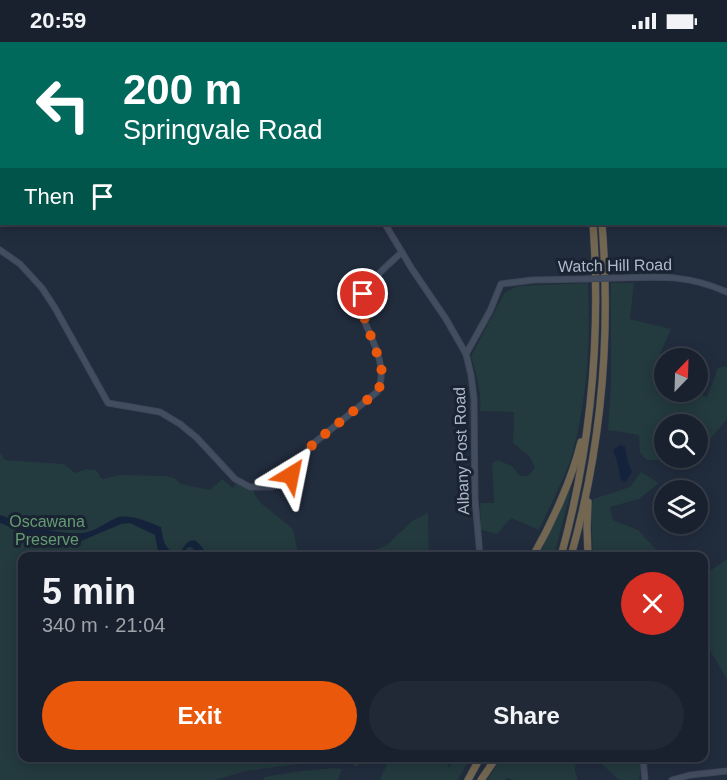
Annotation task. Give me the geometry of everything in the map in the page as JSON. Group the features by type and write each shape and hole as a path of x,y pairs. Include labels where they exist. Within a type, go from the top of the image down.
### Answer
{"highway":[{"path":"562,552 580,475 592,387 596,296 592,225"},
{"path":"588,552 587,515 605,331 602,225"},
{"path":"535,552 578,456 592,387"},
{"path":"572,552 595,445"},
{"path":"467,780 476,762"},
{"path":"480,780 489,762"},
{"path":"480,780 493,762"}],"street":[{"name":"Albany Post Road","path":"387,225 412,269 446,319 466,354 470,366 474,399 475,499 480,552"},
{"path":"0,250 20,264 42,288 108,403 160,412 197,438 235,479 256,488 272,488 284,482 314,443 377,392 382,382 382,372 362,314 360,301 372,282 402,252"},
{"name":"Watch Hill Road","path":"466,354 490,311 501,284 533,280 663,277 685,278 727,292"},
{"path":"643,762 645,780"},
{"path":"672,780 690,775 727,771"}],"green space":[{"path":"588,283 589,326 584,394 576,438 564,476 539,530 511,518 497,534 481,530 480,503 494,503 492,463 498,460 512,466 520,476 528,476 535,468 530,457 513,443 514,412 480,411 477,376 471,356 505,292 518,286"},
{"path":"611,283 634,283 630,319 671,329 663,348 654,348 654,402 708,402 708,394 718,368 727,366 727,419 708,442 708,414 654,414 654,460 647,460 640,453 639,435 608,430 611,382"},
{"name":"Oscawana Preserve","path":"0,452 5,460 64,464 75,473 87,469 96,470 102,479 119,475 165,476 174,478 181,484 210,490 222,479 233,488 236,483 254,491 261,503 293,529 298,552 18,552 18,762 311,762 246,771 215,780 0,780"},
{"path":"641,472 654,480 654,487 639,499 610,507 613,520 638,530 658,552 593,552 591,514 593,499 630,487"},
{"path":"572,479 555,552 541,552"},
{"path":"428,513 429,552 371,552 387,545 412,521"},
{"path":"727,559 727,679 708,648 708,572"},
{"path":"334,762 360,762 357,767 350,763"},
{"path":"388,762 446,762 449,768 452,762 468,762 458,780 380,779"},
{"path":"500,762 576,762 575,771 578,780 514,780 507,778 487,780"},
{"path":"601,762 640,762 639,780 619,780"},
{"path":"332,768 342,769 338,780 264,780 264,777"}],"water":[{"path":"620,445 625,447 632,472 626,482 621,480 613,450"},
{"path":"0,515 40,528 82,533 91,531 116,518 132,517 161,527 164,541 171,551 175,552 159,552 155,535 130,523 121,524 81,541 71,542 44,540 0,523"},
{"path":"191,540 198,543 205,552 197,552 191,547 185,552 181,552"}],"route":[{"path":"291,475 314,443 377,392 381,385 382,372 379,359 360,306 363,294"}]}
